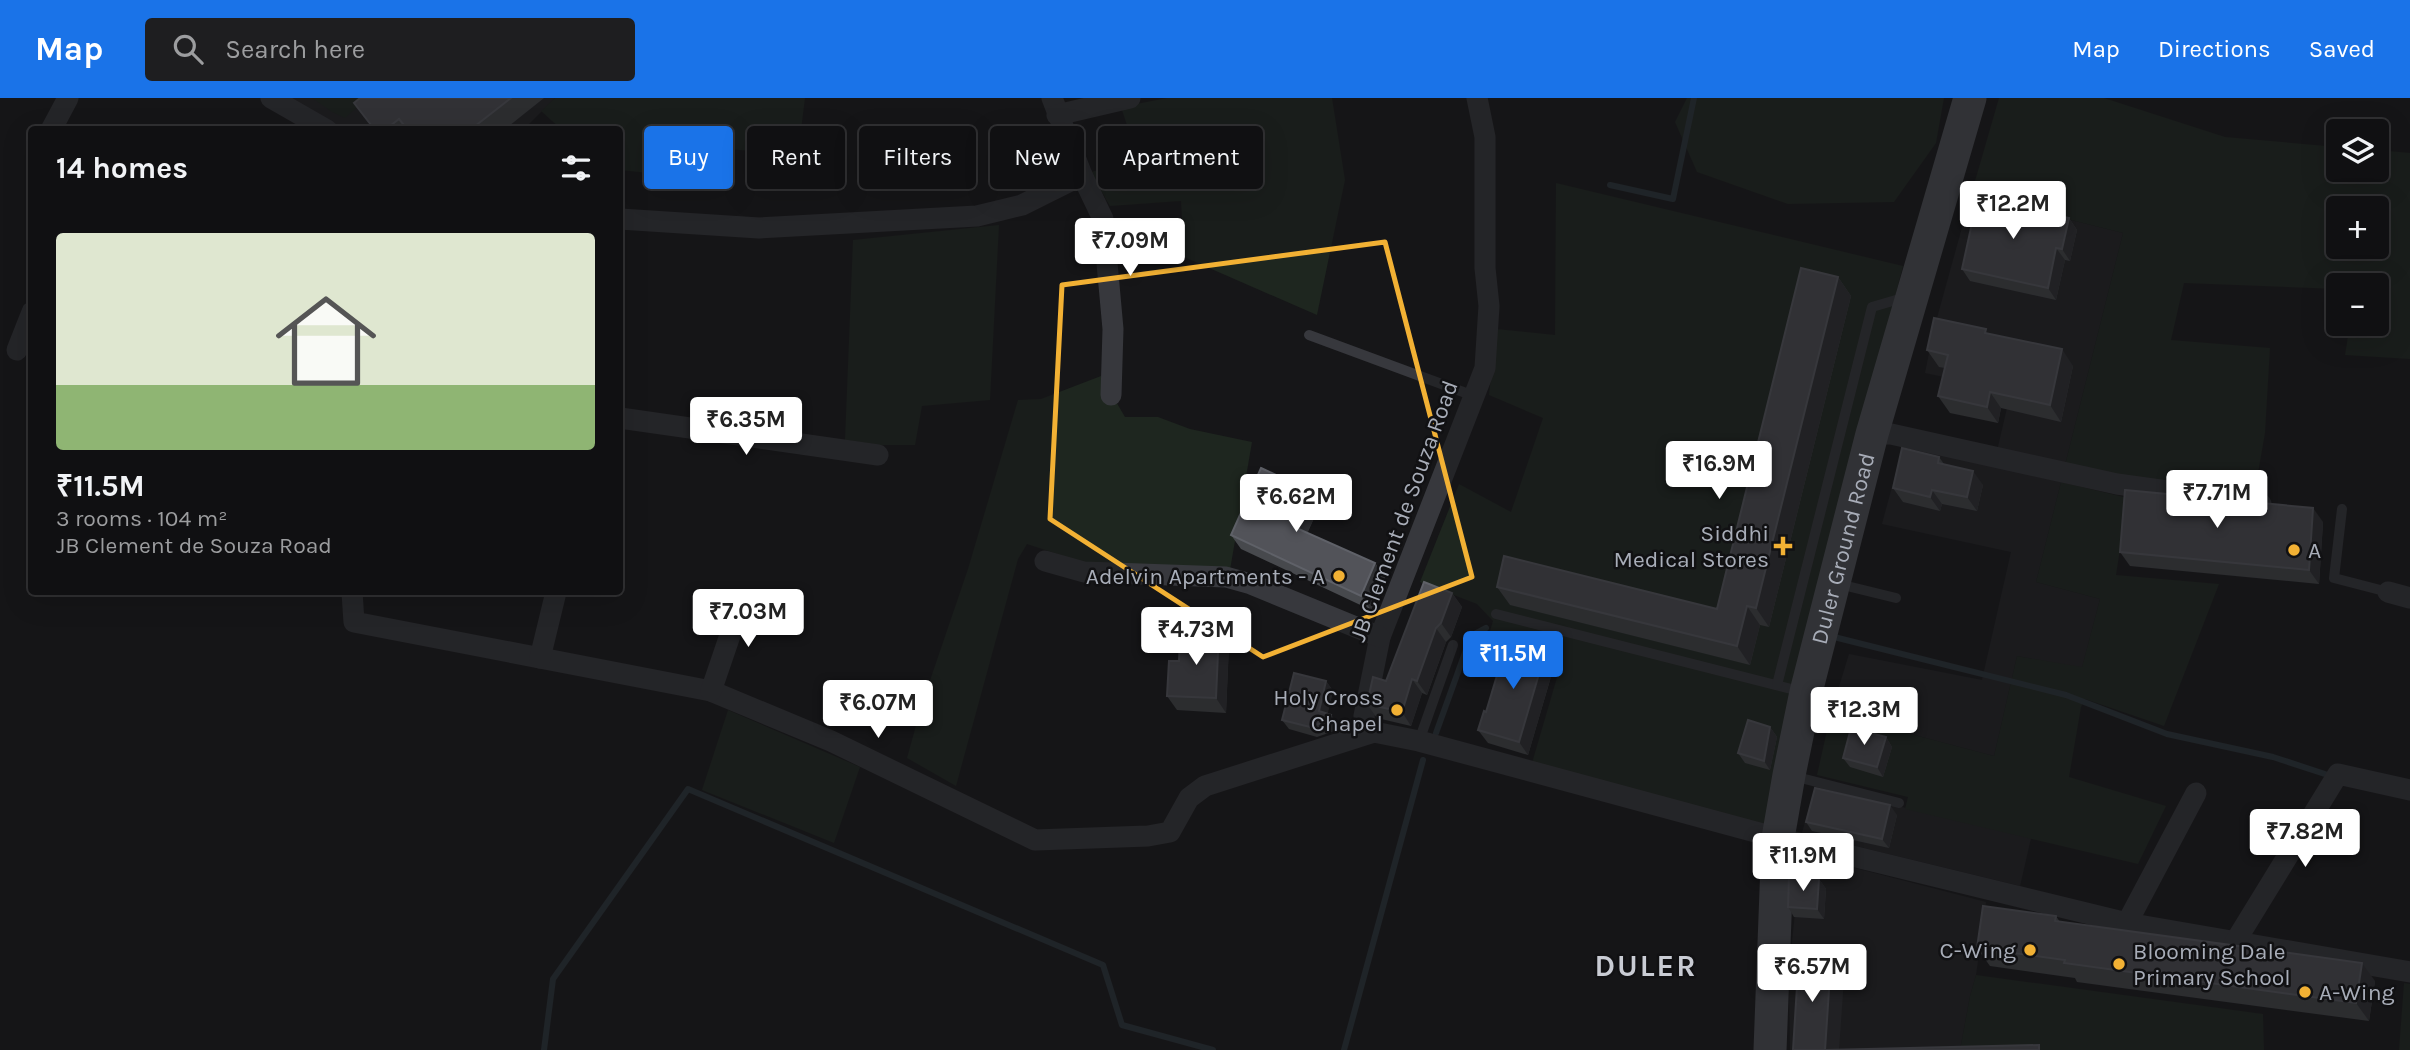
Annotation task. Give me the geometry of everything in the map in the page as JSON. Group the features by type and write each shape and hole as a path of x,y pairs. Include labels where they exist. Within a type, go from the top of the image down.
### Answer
{"main road":[{"name":"Duler Ground Road","path":"1770,1050 1777,838 1788,775 1792,688 1872,434 1970,98"}],"street":[{"path":"53,126 68,98"},
{"path":"271,98 320,126"},
{"path":"1063,126 1055,106 1130,98"},
{"name":"JB Clement de Souza Road","path":"1374,732 1365,725 1364,716 1380,637 1485,368 1489,306 1485,254 1485,137 1477,98"},
{"path":"1084,179 1103,219 1113,329 1111,395"},
{"path":"623,219 759,228 977,216 1022,205 1054,189"},
{"path":"17,350 28,322"},
{"path":"623,418 878,455"},
{"path":"1872,434 1891,434 2117,484 2261,504"},
{"path":"1045,561 1084,572 1226,577 1251,584 1380,637"},
{"path":"2388,592 2410,598"},
{"path":"352,595 354,622 711,691 831,741 1035,840 1148,836 1170,832 1189,797 1205,786 1374,732 1419,741 1777,838 2127,923 2410,972"},
{"path":"540,658 555,595"},
{"path":"711,691 740,606 792,622"},
{"path":"2235,942 2338,774 2410,790"},
{"path":"2127,923 2196,793"}],"lane":[{"path":"1496,614 1792,688 1871,307 1896,300 1912,300"},
{"path":"1308,335 1474,396"},
{"path":"2342,509 2334,578 2388,592"},
{"path":"1851,587 1896,598"},
{"path":"1419,741 1453,645"},
{"path":"1788,775 1899,803"}],"highlighted area":[{"path":"1385,242 1472,577 1263,657 1050,519 1062,285"}],"shaded area":[{"path":"289,98 555,98 527,126 338,126"},
{"path":"312,98 368,98 345,118"},
{"path":"555,98 805,98 802,126 747,126 747,150 733,150 733,126 644,126 644,173 623,170 623,126 558,126 541,111"},
{"path":"1167,98 1332,98 1345,180 1317,315 1184,257 1181,201 1110,206 1100,189 1263,189 1263,126 1127,126 1121,107"},
{"path":"1687,98 1944,98 1936,143 1894,202 1788,204 1697,172 1675,122"},
{"path":"1999,98 2104,98 2225,137 2326,146 2326,182 2389,182 2389,151 2410,153 2410,359 2345,355 2348,336 2389,336 2389,273 2326,273 2326,289 2184,283 2171,340 2270,348 2265,433 2255,490 2125,480 2065,465 2123,233 1971,195"},
{"path":"1098,170 1098,186 1090,172"},
{"path":"1556,183 1903,266 1789,709 1766,828 1532,763 1563,657 1490,631 1493,621 1477,604 1420,582 1459,484 1511,512 1543,418 1489,395 1496,329 1555,335"},
{"path":"1971,195 2123,233 2065,465 1997,451 2011,391 1925,373 1934,329"},
{"path":"999,225 990,400 922,406 915,445 880,445 845,440 853,240"},
{"path":"1101,376 1125,417 1158,417 1190,429 1252,442 1230,570 1082,562 1027,544 1018,559 956,786 907,758 922,704 968,569 1018,400 1041,399"},
{"path":"1903,446 2061,482 2036,582 2100,599 2082,668 2017,656 1994,756 1831,713 1849,654 1982,680 2011,552 1882,524"},
{"path":"2061,482 2128,498 2116,575 2219,584 2164,726 2085,699 2081,707 2069,777 2166,806 2138,864 1905,809 1908,797 1817,775 1831,713 1994,756 2017,656 2082,667 2100,599 2036,582"},
{"path":"728,710 860,767 834,843 702,790"},
{"path":"1815,786 2031,838 2020,886 1802,833"},
{"path":"1801,854 1986,902 1976,975 1960,1050 1790,1050 1789,972"},
{"path":"1976,975 2263,1014 2264,1050 1960,1050"},
{"path":"2404,983 2410,984 2410,1050 2399,1050"}],"building":[{"path":"360,98 511,98 475,126 405,126 399,119 390,126 372,126 354,103"},
{"path":"1979,191 2013,198 2012,206 2069,218 2062,249 2056,248 2048,288 1962,269"},
{"path":"1801,268 1838,277 1756,608 1747,606 1737,646 1497,587 1504,556 1717,609"},
{"path":"1934,318 1986,329 1985,333 2062,349 2050,405 1990,392 1987,407 1938,396 1948,355 1927,350"},
{"path":"1902,448 1939,457 1938,463 1973,471 1967,497 1932,490 1930,497 1893,488"},
{"path":"1261,468 1310,491 1294,527 1375,563 1361,596 1231,535"},
{"path":"2125,490 2313,508 2309,570 2120,552"},
{"path":"1424,582 1452,593 1417,681 1412,679 1402,712 1367,704 1373,677 1386,681"},
{"path":"1199,629 1219,630 1216,698 1167,696 1169,661 1179,661 1180,638 1198,639"},
{"path":"1508,639 1546,650 1519,742 1478,730"},
{"path":"1294,673 1326,681 1319,711 1331,715 1330,720 1310,727 1282,720"},
{"path":"1748,720 1770,727 1764,761 1738,753"},
{"path":"1851,728 1886,737 1877,767 1843,758"},
{"path":"1815,788 1890,805 1882,839 1806,822"},
{"path":"1789,877 1819,879 1817,909 1788,907"},
{"path":"1983,906 2056,916 2055,921 2362,963 2356,1003 2064,963 2065,960 1977,948"},
{"path":"1799,955 1831,960 1825,1050 1793,1050"},
{"path":"2039,1045 2039,1050 1826,1050"}],"waterway":[{"path":"1610,185 1673,199 1694,98"},
{"path":"1436,733 1471,636 1486,628"},
{"path":"1830,636 2066,695 2167,734 2273,757 2331,776"},
{"path":"1344,1050 1423,760"},
{"path":"544,1050 553,979 688,789 1103,965 1122,1025 1213,1050"}],"place":[{"name":"Siddhi Medical Stores","path":"1783,546"},
{"name":"A","path":"2294,550"},
{"name":"Adelvin Apartments - A","path":"1339,576"},
{"name":"Holy Cross Chapel","path":"1397,710"},
{"name":"C-Wing","path":"2030,950"},
{"name":"Blooming Dale Primary School","path":"2119,964"},
{"name":"A-Wing","path":"2305,992"}],"district":[{"name":"DULER","path":"1646,966"}]}
